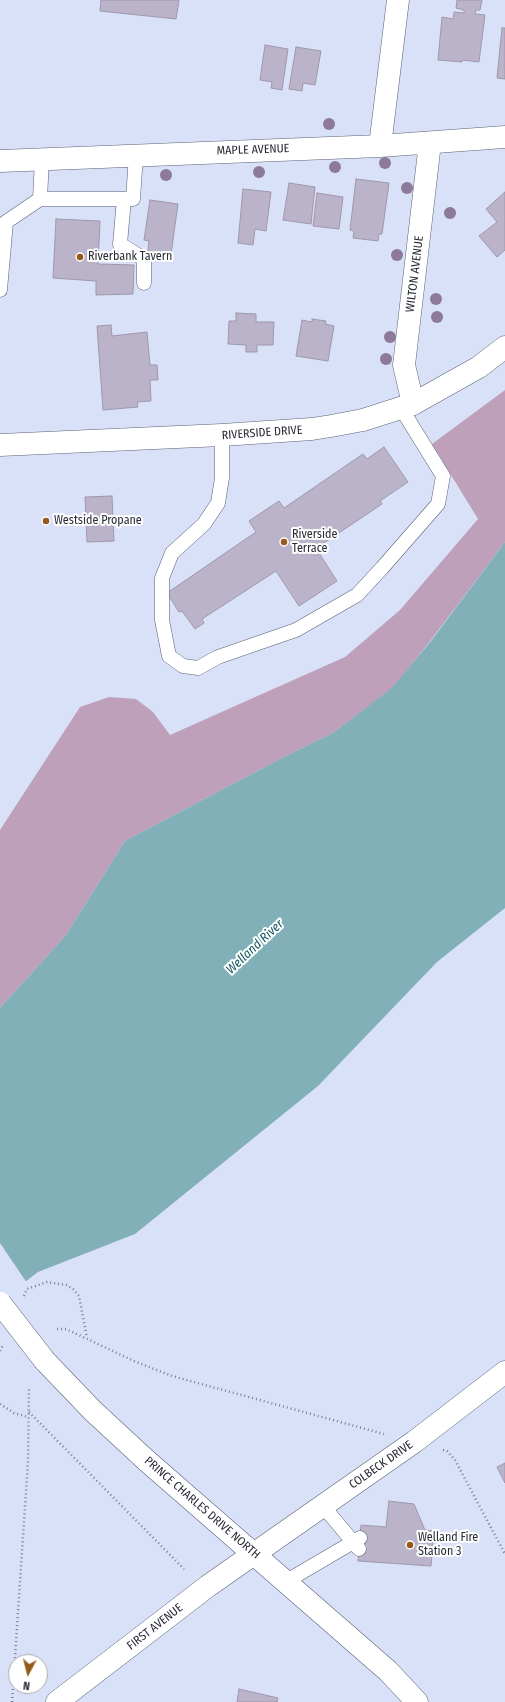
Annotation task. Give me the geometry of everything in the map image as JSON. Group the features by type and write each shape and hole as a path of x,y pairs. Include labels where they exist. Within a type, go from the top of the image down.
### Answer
{"street":[{"path":"380,146 398,0"},
{"name":"MAPLE AVENUE","path":"0,160 380,146 505,137"},
{"name":"WILTON AVENUE","path":"407,406 404,365 430,143"},
{"name":"RIVERSIDE DRIVE","path":"0,444 222,435 312,429 363,420 407,406 479,367 505,347"},
{"name":"PRINCE CHARLES DRIVE NORTH","path":"0,1303 45,1361 93,1411 285,1582 388,1670 417,1702"},
{"name":"COLBECK DRIVE","path":"255,1554 414,1442 505,1372"},
{"name":"FIRST AVENUE","path":"57,1702 208,1586 255,1554"}],"lane":[{"path":"0,290 6,222 40,199 133,199 136,155"},
{"path":"40,199 42,159"},
{"path":"124,199 120,244 144,259 144,283"},
{"path":"222,435 222,478 218,503 204,524 172,553 162,578 162,620 169,656 184,666 198,668 218,656 296,630 357,595 438,504 443,476 407,406"},
{"path":"285,1582 357,1543 323,1506"}],"path":[{"path":"27,1289 47,1282 66,1285 73,1289 79,1296 88,1338"},
{"path":"57,1329 66,1329 88,1338 134,1361 172,1376 387,1434"},
{"path":"12,1702 28,1462 30,1387"},
{"path":"0,1404 14,1413 28,1417"},
{"path":"29,1412 184,1569"},
{"path":"447,1451 455,1460 505,1554"}],"shaded area":[{"path":"505,390 505,542 393,688 333,733 284,757 125,841 66,935 0,1008 0,830 80,707 109,697 136,699 153,712 170,735 345,657 400,610 478,519 432,444"}],"water":[{"name":"Welland River","path":"505,542 505,908 437,962 318,1086 135,1234 38,1272 0,1301 0,1008 66,935 125,841 284,757 333,733 392,688 431,641"}],"pier":[{"path":"0,1243 27,1283 0,1303"}],"building":[{"path":"101,0 179,0 176,19 100,11"},
{"path":"457,0 482,0 480,10 476,10 475,14 485,15 479,62 438,60 442,17 453,19 454,12 464,13 464,10 456,8"},
{"path":"502,28 505,28 505,79 497,78"},
{"path":"265,45 288,49 282,90 271,88 272,82 260,80"},
{"path":"296,47 321,51 315,85 303,83 302,91 289,89"},
{"path":"356,179 389,183 382,234 379,234 378,241 353,238 354,231 350,230"},
{"path":"289,183 315,187 311,224 283,220"},
{"path":"243,189 271,192 266,231 255,229 253,245 238,243"},
{"path":"505,192 505,250 497,257 479,236 497,222 486,209"},
{"path":"317,193 343,197 339,229 313,226"},
{"path":"150,200 178,204 171,254 148,251 149,241 144,240"},
{"path":"56,219 100,221 98,264 134,265 133,294 96,295 96,281 53,278"},
{"path":"236,313 256,314 256,322 274,322 273,345 257,345 257,352 246,352 246,345 228,344 229,321 236,321"},
{"path":"312,319 326,321 325,324 334,326 328,361 296,356 302,320 312,322"},
{"path":"111,325 112,336 147,332 150,365 157,365 158,380 150,380 151,401 137,402 138,407 103,410 97,326"},
{"name":"Riverside Terrace","path":"384,447 408,482 380,501 382,504 312,551 315,556 319,553 337,581 299,606 276,571 202,619 204,623 195,629 182,611 179,612 167,593 256,532 249,521 279,501 284,508 363,454 367,459"},
{"path":"112,496 114,541 87,542 85,497"},
{"path":"505,1463 505,1483 497,1467"},
{"path":"389,1501 414,1504 425,1530 434,1531 431,1566 358,1561 361,1525 386,1527"},
{"path":"239,1689 278,1698 277,1702 237,1702"}],"place":[{"name":"Riverbank Tavern","path":"80,257"},
{"name":"Westside Propane","path":"46,521"},
{"name":"Riverside Terrace","path":"284,542"},
{"name":"Welland Fire Station 3","path":"410,1545"}]}
